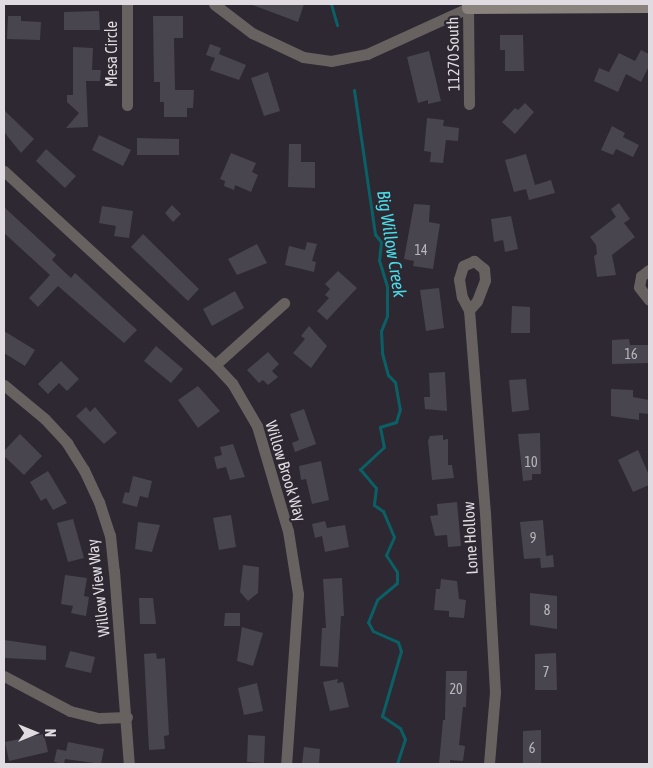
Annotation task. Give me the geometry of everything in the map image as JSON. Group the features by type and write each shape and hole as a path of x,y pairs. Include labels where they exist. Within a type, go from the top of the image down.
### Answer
{"street":[{"name":"Mesa Circle","path":"127,4 127,104"},
{"path":"214,4 252,34 303,56 331,61 367,54 468,6 649,7"},
{"name":"11270 South","path":"468,6 469,104"},
{"name":"Willow Brook Way","path":"4,171 232,382 257,426 267,452 294,562 298,626 286,764"},
{"path":"649,270 642,276 639,286 649,300"},
{"path":"215,365 284,303"},
{"name":"Lone Hollow","path":"469,310 494,692 489,764"},
{"name":"Willow View Way","path":"4,385 45,419 67,443 84,470 99,502 111,544 127,717 129,764"},
{"path":"4,676 78,713 100,718 127,717"}],"building":[{"path":"250,4 304,4 298,22"},
{"path":"99,11 100,30 64,30 64,12"},
{"path":"8,16 21,16 21,21 41,22 40,40 7,39"},
{"path":"153,16 183,16 183,38 174,38 175,90 194,90 193,108 187,108 187,117 164,117 164,102 160,102 160,82 154,82"},
{"path":"500,35 523,35 524,71 505,71 505,50 500,50"},
{"path":"210,44 221,48 219,54 246,65 239,80 210,70 215,58 206,55"},
{"path":"73,47 93,48 92,70 101,70 100,81 86,81 88,127 66,128 79,113 67,102 67,95 73,95"},
{"path":"641,50 649,54 649,66 641,82 626,74 618,92 594,81 599,68 609,72 619,53 635,61"},
{"path":"429,51 441,101 428,104 428,100 418,103 407,57"},
{"path":"268,72 280,111 264,116 251,78"},
{"path":"525,103 534,112 515,134 502,122 515,108 518,110"},
{"path":"4,110 34,139 21,153 4,132"},
{"path":"427,118 444,120 443,126 459,128 458,141 446,140 443,163 430,162 431,152 424,151"},
{"path":"612,126 625,133 623,137 639,145 633,157 616,149 613,155 601,150"},
{"path":"99,135 131,150 123,166 92,150"},
{"path":"137,138 179,139 179,155 137,155"},
{"path":"289,144 301,144 301,162 315,162 315,188 288,187"},
{"path":"46,149 76,176 65,188 36,161"},
{"path":"231,153 256,163 252,172 258,175 251,192 235,185 234,190 224,186 225,181 220,179"},
{"path":"526,154 535,185 551,180 555,193 529,200 526,189 514,192 505,160"},
{"path":"619,203 630,219 624,223 635,237 612,255 616,275 597,277 594,256 597,254 596,245 590,237 616,217 611,209"},
{"path":"414,204 430,205 429,222 440,224 433,269 413,266 414,261 404,259"},
{"path":"172,205 181,214 173,222 165,213"},
{"path":"102,206 133,211 129,238 114,236 116,226 99,223"},
{"path":"4,207 56,255 52,260 71,278 75,273 137,330 124,343 58,286 38,307 29,298 50,275 4,233"},
{"path":"511,216 518,249 505,252 503,240 494,242 491,219"},
{"path":"143,234 199,289 188,301 131,247"},
{"path":"307,242 317,244 312,261 316,262 314,272 285,265 289,246 305,250"},
{"path":"257,244 267,263 237,275 228,259"},
{"path":"338,271 357,288 327,320 317,311 329,298 325,295 330,289 325,284"},
{"path":"439,288 444,328 426,331 420,290"},
{"path":"235,291 244,308 212,326 203,309"},
{"path":"512,306 530,307 530,333 511,333"},
{"path":"309,326 327,346 311,368 293,353 305,339 301,336"},
{"path":"4,331 35,350 25,366 4,353"},
{"path":"629,339 630,345 649,345 649,363 612,364 612,340"},
{"path":"156,346 183,369 171,383 144,361"},
{"path":"268,352 279,364 272,371 278,377 268,385 263,380 259,383 247,370"},
{"path":"61,361 79,379 67,391 59,383 48,394 38,384"},
{"path":"445,372 447,411 425,409 424,397 430,397 429,373"},
{"path":"526,379 529,410 512,412 509,380"},
{"path":"198,386 220,411 198,428 178,400"},
{"path":"611,389 633,390 633,397 649,400 649,414 639,413 639,420 611,416"},
{"path":"86,407 90,412 95,407 117,433 104,444 76,416"},
{"path":"304,409 316,444 295,452 292,443 299,440 290,414"},
{"path":"540,433 541,474 532,474 532,480 523,481 518,434"},
{"path":"20,434 42,456 24,475 4,456 4,451"},
{"path":"443,435 443,440 448,439 448,465 452,465 454,478 432,480 428,441 430,436"},
{"path":"233,444 245,477 230,480 226,467 217,469 214,457 222,455 220,447"},
{"path":"638,450 649,475 649,485 633,492 618,460"},
{"path":"321,461 329,500 312,504 306,479 301,480 299,466"},
{"path":"48,471 67,503 53,510 46,498 41,501 30,482"},
{"path":"133,476 152,481 148,498 140,496 137,507 122,503 125,492 129,493"},
{"path":"457,502 461,546 448,547 447,535 435,536 430,516 438,515 437,504"},
{"path":"231,515 236,547 219,550 213,518"},
{"path":"73,519 84,558 68,562 57,523"},
{"path":"543,520 546,556 553,555 554,567 541,568 540,558 524,559 520,522"},
{"path":"325,521 327,528 345,525 349,547 325,552 322,536 315,538 312,524"},
{"path":"138,522 160,525 152,552 135,549"},
{"path":"243,565 259,567 258,593 248,601 240,592"},
{"path":"65,575 87,578 84,596 89,597 86,616 71,613 73,606 61,604"},
{"path":"342,578 344,616 341,616 338,667 320,666 322,628 326,628 323,579"},
{"path":"441,579 457,581 459,599 466,600 464,618 449,617 449,611 434,610 436,589 440,589"},
{"path":"530,593 557,596 557,629 530,625"},
{"path":"139,598 153,598 156,624 140,624"},
{"path":"225,613 240,613 240,626 224,626"},
{"path":"242,627 263,633 253,666 237,661"},
{"path":"4,640 46,646 46,660 4,658"},
{"path":"70,651 95,657 91,673 65,667"},
{"path":"156,653 157,659 165,658 169,735 164,736 165,749 149,750 144,654"},
{"path":"556,653 557,690 535,690 535,654"},
{"path":"446,671 467,671 466,707 463,707 459,745 465,746 463,761 450,760 450,764 439,764 443,720 445,720"},
{"path":"338,679 337,683 343,682 349,707 330,711 323,682"},
{"path":"257,683 263,711 244,715 238,688"},
{"path":"541,730 541,764 523,764 523,731"},
{"path":"44,734 48,752 9,761 5,742"},
{"path":"248,735 265,736 264,763 247,762"},
{"path":"68,742 104,749 101,764 65,759 64,764 54,762 57,749 66,751"},
{"path":"304,747 320,749 319,764 302,764"}],"waterway":[{"name":"Big Willow Creek","path":"331,4 337,25"},
{"name":"Big Willow Creek","path":"354,90 375,234 381,242 379,260 387,287 387,316 381,331 382,353 388,375 395,382 400,409 396,422 380,427 384,447 360,469 376,488 374,505 383,511 394,537 386,555 397,572 397,583 377,600 368,622 373,631 398,642 401,651 382,716 400,728 405,739 397,764"}]}
